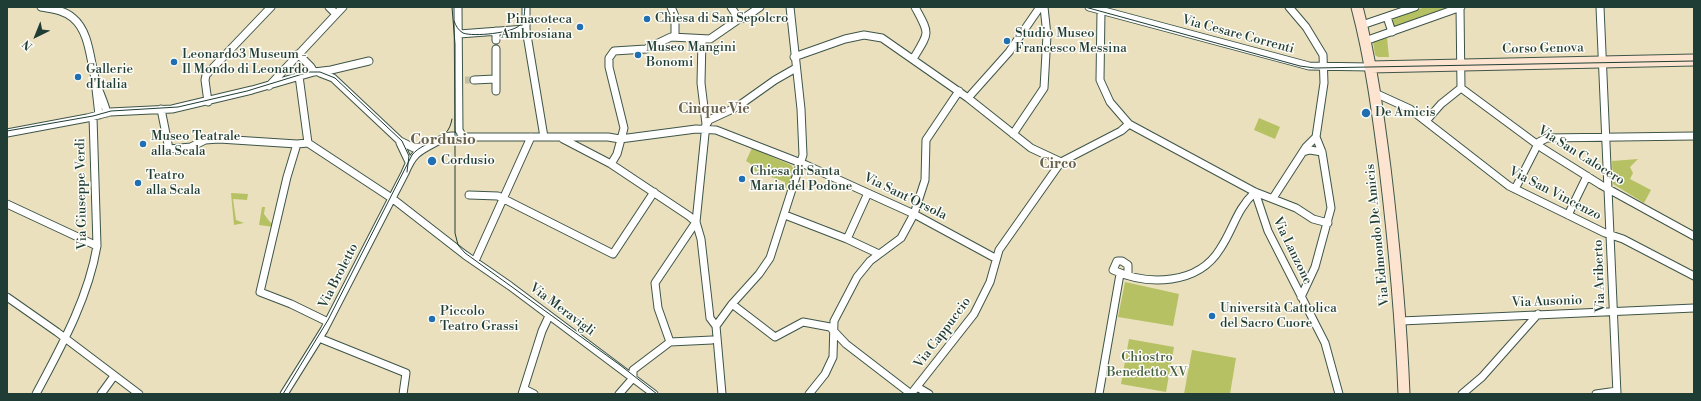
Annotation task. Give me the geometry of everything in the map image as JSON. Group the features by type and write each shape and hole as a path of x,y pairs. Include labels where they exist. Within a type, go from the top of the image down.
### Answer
{"street":[{"name":"Via Giuseppe Verdi","path":"36,394 66,338 94,267 97,246 100,115 96,79 89,51 80,25 64,12 41,7"},
{"path":"208,102 205,80 206,75 271,7"},
{"path":"329,7 336,14"},
{"path":"268,86 343,7"},
{"path":"298,54 314,72 324,73 332,78 409,147 416,149 424,147 456,134 462,80 458,7"},
{"path":"526,7 526,30 544,137"},
{"path":"671,7 675,16 675,37"},
{"path":"731,7 739,19"},
{"path":"611,164 617,154 624,128 609,66 610,55 617,50 646,49 664,42 671,37 710,39 739,19 744,18 760,7"},
{"path":"716,326 732,304 759,274 770,258 803,155 801,109 794,57 790,7"},
{"path":"913,59 926,38 926,28 915,7"},
{"path":"968,98 1009,52 1040,7"},
{"path":"1013,134 1044,88 1047,35 1044,7"},
{"name":"Via Cesare Correnti","path":"1089,7 1298,64 1371,71"},
{"path":"1273,198 1303,153 1316,137 1324,85 1323,55 1306,27 1289,7"},
{"path":"1357,7 1365,41 1461,7 1461,88 1441,104 1426,121"},
{"path":"1362,25 1415,7"},
{"name":"Via Ariberto","path":"1600,7 1617,392"},
{"path":"1099,9 1100,80 1110,102 1129,124 1255,192 1296,208 1313,219 1328,223"},
{"path":"1387,17 1392,32"},
{"path":"459,34 526,30"},
{"path":"496,31 496,40"},
{"path":"794,57 823,46 864,35 882,38 959,91 1031,148 1061,162 1122,131 1129,124"},
{"path":"702,39 701,83 706,124 704,129 696,222 701,239 710,318 716,326 722,394"},
{"name":"Via Edmondo De Amicis","path":"1365,41 1375,93 1391,218 1401,321 1404,394"},
{"path":"496,50 496,91"},
{"name":"Corso Genova","path":"1371,71 1393,66 1694,60"},
{"path":"7,133 100,115 172,109 208,102 314,72 331,70 369,61"},
{"path":"704,129 709,120 737,107 775,80 796,68"},
{"path":"161,109 169,150 191,147 210,140 297,144 308,143 299,76"},
{"path":"474,80 495,79"},
{"name":"Via San Calocero","path":"1461,88 1538,144 1587,176 1694,236"},
{"path":"809,394 825,374 833,357 836,316 857,277 879,254 901,238 914,214 925,180 925,144 928,135 959,91"},
{"name":"Via San Vincenzo","path":"1375,93 1410,110 1496,177 1515,188 1610,235 1623,239 1694,276"},
{"name":"Via Sant'Orsola","path":"456,134 467,138 560,137 620,139 704,129 716,130 801,163 914,214 995,258"},
{"path":"394,135 403,146 409,163"},
{"path":"1515,188 1539,142 1547,138 1694,136"},
{"path":"560,137 611,164 696,222"},
{"path":"1301,297 1315,267 1331,208 1322,152 1316,137"},
{"path":"475,262 531,138"},
{"name":"Via Meravigli","path":"308,143 392,198 475,262 654,394"},
{"path":"297,144 291,163 260,292 291,304 328,322"},
{"name":"Via Broletto","path":"284,394 328,322 409,163 424,147"},
{"path":"1303,153 1310,150 1322,152"},
{"name":"Via Cappuccio","path":"911,394 974,314 990,282 995,258 999,250 1061,162"},
{"path":"1568,215 1587,176"},
{"path":"469,195 498,196 503,198 613,254 616,252 654,192"},
{"path":"1099,394 1124,274 1158,280 1168,280 1179,278 1200,269 1222,248 1245,202 1255,192"},
{"name":"Via Lanzone","path":"1255,192 1268,231 1325,343 1339,394"},
{"path":"847,239 868,193"},
{"path":"7,204 97,246"},
{"path":"785,215 847,239 879,254"},
{"path":"670,342 656,301 657,278 696,222"},
{"path":"7,297 66,338 139,394"},
{"path":"732,304 775,337 803,322 830,327 846,344 911,394"},
{"name":"Via Ausonio","path":"1401,321 1694,308"},
{"path":"1462,394 1482,377 1538,314"},
{"path":"534,394 523,392 542,332 549,316"},
{"path":"319,338 406,373 403,394"},
{"path":"619,394 633,378 633,370 670,342 712,340"},
{"path":"101,394 114,376"},
{"path":"917,387 929,394"},
{"path":"1596,394 1617,392"}],"green space":[{"path":"1425,7 1448,7 1394,27 1391,19"},
{"path":"1387,38 1389,57 1378,57 1375,55 1373,41"},
{"path":"1259,118 1280,127 1275,139 1254,130"},
{"path":"752,148 793,167 792,180 788,190 785,189 785,182 755,171 751,164 746,161"},
{"path":"1638,159 1630,167 1633,173 1630,179 1651,190 1644,203 1613,184 1612,161"},
{"path":"231,193 248,194 247,200 233,199 236,220 244,223 234,225"},
{"path":"262,207 265,207 264,214 270,222 274,224 274,227 259,225"},
{"path":"1125,282 1179,294 1173,326 1118,317"},
{"name":"Chiostro Benedetto XV","path":"1129,339 1174,347 1166,392 1121,384"},
{"path":"1192,350 1236,358 1230,394 1184,394"}],"tunnel":[{"path":"465,80 474,80"}],"tram line":[{"path":"452,7 455,44 455,233 458,245 465,253 620,365 657,394"},
{"path":"454,21 457,28 463,33 475,35 493,34 510,30 520,25 524,19 525,7"},
{"path":"1085,7 1300,66 1315,68 1694,61"},
{"path":"7,131 93,116 111,111 178,107 247,91 309,72 320,72 335,78 402,141 409,156 407,172"},
{"path":"283,394 328,320 412,155 423,146 446,133 450,127 452,119"}],"place":[{"name":"Chiesa di San Sepolcro","path":"647,19"},
{"name":"Pinacoteca Ambrosiana","path":"580,27"},
{"name":"Studio Museo Francesco Messina","path":"1007,41"},
{"name":"Museo Mangini Bonomi","path":"638,55"},
{"name":"Leonardo3 Museum - Il Mondo di Leonardo","path":"174,62"},
{"name":"Gallerie d'Italia","path":"78,77"},
{"name":"De Amicis","path":"1366,113"},
{"name":"Museo Teatrale alla Scala","path":"143,144"},
{"name":"Cordusio","path":"432,161"},
{"name":"Chiesa di Santa Maria del Podone","path":"742,179"},
{"name":"Teatro alla Scala","path":"138,183"},
{"name":"Università Cattolica del Sacro Cuore","path":"1212,316"},
{"name":"Piccolo Teatro Grassi","path":"432,319"}],"district":[{"name":"Cinque Vie","path":"714,110"},
{"name":"Cordusio","path":"443,140"},
{"name":"Circo","path":"1058,165"}]}
